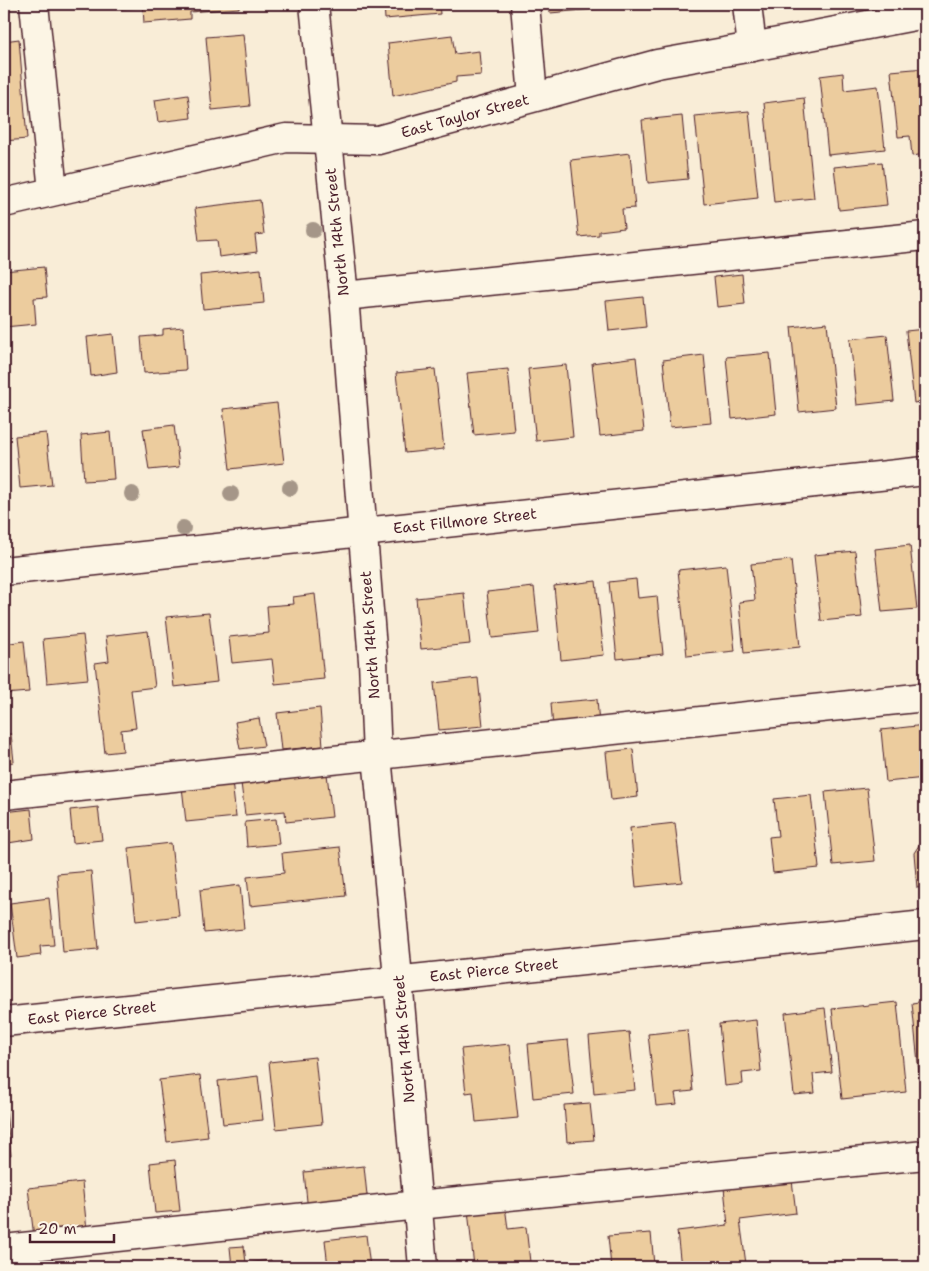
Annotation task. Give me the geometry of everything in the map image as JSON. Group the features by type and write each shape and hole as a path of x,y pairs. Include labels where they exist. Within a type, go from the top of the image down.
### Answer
{"street":[{"path":"34,4 53,191"},
{"name":"North 14th Street","path":"314,4 344,296 372,661 377,756 399,980 423,1267"},
{"path":"525,4 533,97"},
{"path":"747,4 752,47"},
{"name":"East Taylor Street","path":"4,203 286,138 378,140 657,64 925,14"},
{"path":"344,296 925,236"},
{"name":"East Fillmore Street","path":"4,571 925,471"},
{"path":"4,796 925,697"},
{"name":"East Pierce Street","path":"4,1022 925,925"},
{"path":"4,1249 925,1155"}],"building":[{"path":"121,4 239,4 239,8 190,12 190,19 144,23 143,7 121,9"},
{"path":"384,4 439,4 440,14 385,19"},
{"path":"549,4 629,4 629,6 550,13"},
{"path":"243,34 250,106 212,110 206,37"},
{"path":"452,35 455,54 479,51 481,75 456,77 456,82 393,96 388,43"},
{"path":"19,39 27,139 4,141 4,41"},
{"path":"925,68 925,154 912,156 910,136 898,137 891,71"},
{"path":"843,73 844,90 878,86 885,149 828,155 820,76"},
{"path":"188,95 191,118 158,122 155,100"},
{"path":"804,98 814,198 774,202 764,103"},
{"path":"749,111 758,198 704,204 695,116"},
{"path":"682,116 688,179 648,183 642,120"},
{"path":"630,153 635,208 622,209 624,228 599,231 599,235 579,237 571,160"},
{"path":"882,162 887,205 839,210 834,167"},
{"path":"260,200 264,234 255,235 257,252 219,257 217,240 199,241 195,208"},
{"path":"44,267 47,297 34,298 36,324 4,327 4,271"},
{"path":"261,269 264,303 203,309 200,275"},
{"path":"742,274 745,304 717,307 714,277"},
{"path":"643,297 646,327 609,331 606,301"},
{"path":"827,323 836,408 799,412 791,327"},
{"path":"183,327 186,370 144,373 141,337 163,335 163,329"},
{"path":"925,329 925,401 914,403 906,331"},
{"path":"113,334 117,372 91,376 87,337"},
{"path":"887,335 894,401 857,405 850,339"},
{"path":"770,353 776,414 732,419 726,357"},
{"path":"704,355 711,423 670,427 663,360"},
{"path":"636,357 644,431 600,436 592,363"},
{"path":"566,365 573,437 536,441 528,369"},
{"path":"435,369 444,449 405,453 396,373"},
{"path":"508,369 514,431 474,435 467,373"},
{"path":"277,403 284,463 230,469 223,409"},
{"path":"174,425 179,467 149,470 143,429"},
{"path":"110,432 114,479 84,481 81,435"},
{"path":"46,433 52,485 20,488 15,436"},
{"path":"910,545 917,609 882,612 875,549"},
{"path":"855,551 862,617 821,621 814,555"},
{"path":"791,560 800,647 744,653 739,602 755,600 751,564"},
{"path":"726,565 735,651 687,656 678,570"},
{"path":"636,579 638,598 657,596 663,654 617,659 609,582"},
{"path":"596,581 604,655 561,660 554,586"},
{"path":"534,587 539,633 492,638 487,592"},
{"path":"464,593 470,644 421,649 416,598"},
{"path":"315,594 324,679 275,684 272,659 232,663 229,637 269,633 267,606 294,604 293,597"},
{"path":"209,613 217,682 174,687 166,617"},
{"path":"148,631 155,687 131,690 136,728 121,730 123,751 105,753 95,663 109,661 106,636"},
{"path":"83,635 88,679 47,683 43,639"},
{"path":"24,641 29,692 4,694 4,644"},
{"path":"478,678 483,726 439,730 434,683"},
{"path":"597,699 599,725 553,729 551,703"},
{"path":"320,708 323,746 281,750 277,713"},
{"path":"259,718 264,746 240,749 235,722"},
{"path":"925,725 925,778 886,782 881,730"},
{"path":"4,734 11,734 14,762 4,763"},
{"path":"633,749 638,797 611,800 606,752"},
{"path":"327,774 332,817 286,822 285,811 245,815 241,783"},
{"path":"232,781 236,817 186,822 182,787"},
{"path":"867,788 875,861 833,865 825,792"},
{"path":"811,795 819,868 773,873 769,837 778,836 774,799"},
{"path":"98,807 102,840 73,843 70,810"},
{"path":"31,809 34,839 8,843 9,850 4,851 4,812"},
{"path":"276,819 279,844 247,847 245,822"},
{"path":"675,823 682,882 636,887 630,828"},
{"path":"925,841 925,887 917,888 914,853 921,842"},
{"path":"171,843 179,916 136,921 128,848"},
{"path":"340,847 346,896 250,906 247,877 284,873 282,853"},
{"path":"91,871 98,949 63,952 57,874"},
{"path":"240,885 244,929 204,933 200,890"},
{"path":"49,898 54,945 40,946 41,955 17,958 10,903"},
{"path":"925,1001 925,1082 920,1083 912,1003"},
{"path":"897,1002 906,1092 842,1099 832,1009"},
{"path":"825,1008 832,1072 813,1074 815,1093 794,1095 785,1013"},
{"path":"756,1020 761,1071 742,1073 743,1084 725,1086 719,1024"},
{"path":"687,1030 693,1091 675,1093 677,1104 656,1106 648,1034"},
{"path":"629,1032 635,1090 594,1094 589,1036"},
{"path":"568,1040 574,1094 533,1098 528,1044"},
{"path":"510,1044 518,1118 476,1122 473,1092 466,1093 461,1049"},
{"path":"315,1057 322,1124 276,1129 269,1062"},
{"path":"200,1075 208,1137 167,1142 159,1080"},
{"path":"258,1076 263,1120 223,1124 218,1081"},
{"path":"4,1095 11,1155 4,1155"},
{"path":"590,1103 594,1140 567,1142 564,1105"},
{"path":"175,1160 180,1211 155,1213 150,1163"},
{"path":"364,1166 368,1205 308,1211 304,1172"},
{"path":"792,1180 796,1213 740,1220 746,1264 716,1267 681,1267 677,1231 728,1225 724,1188"},
{"path":"82,1182 87,1231 34,1237 28,1188"},
{"path":"505,1206 508,1229 526,1227 530,1262 474,1267 468,1210"},
{"path":"651,1233 654,1265 611,1267 608,1236"},
{"path":"366,1235 370,1267 328,1267 325,1240"},
{"path":"244,1246 246,1263 271,1260 272,1267 232,1267 230,1247"}]}
